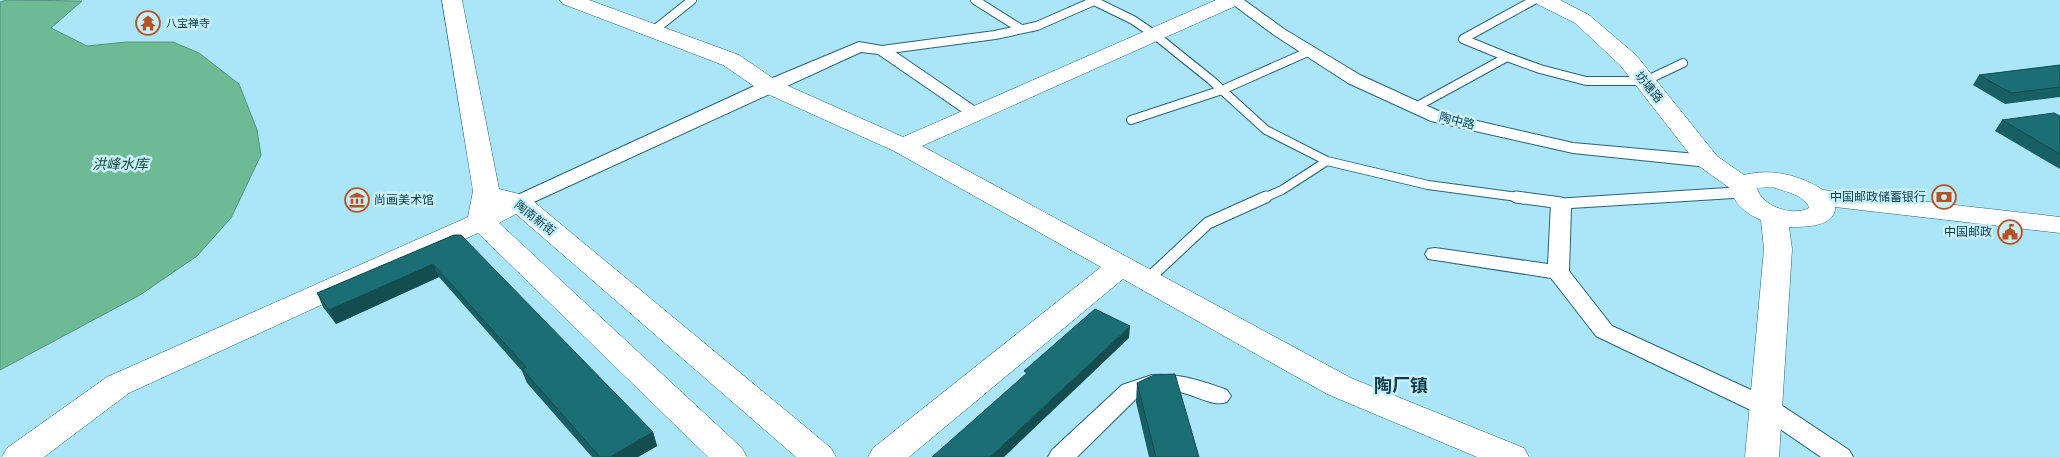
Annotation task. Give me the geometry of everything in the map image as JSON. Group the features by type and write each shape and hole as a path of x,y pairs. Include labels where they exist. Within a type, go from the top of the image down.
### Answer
{"street":[{"path":"452,0 486,191 482,221"},
{"path":"570,0 731,60 769,86 903,146 1339,386 1512,457"},
{"path":"903,146 1234,0"},
{"name":"陶中路","path":"1234,0 1354,79 1437,117 1573,148 1708,161"},
{"name":"坊塘路","path":"1544,0 1582,20 1628,60 1708,161 1743,189 1748,201 1759,209 1790,219 1817,217 1822,212 1822,205 1816,196"},
{"path":"19,457 118,385 482,221 518,202 769,86 859,47 882,50 977,114"},
{"path":"1840,457 1766,407 1604,331 1558,272 1561,203 1743,189 1749,181 1774,179 1804,189 1816,196 2060,225"},
{"name":"陶南新街","path":"486,191 518,202 819,457"},
{"path":"1762,457 1778,249 1774,215"},
{"path":"482,221 730,457"},
{"path":"1435,254 1558,272"},
{"path":"885,457 1133,274"},
{"path":"1061,457 1130,391 1140,386 1175,382 1190,385 1218,396"}],"lane":[{"path":"653,31 692,0"},
{"path":"975,0 1021,29"},
{"path":"882,50 994,35 1037,26 1093,0 1133,20 1155,35 1222,90 1266,130 1327,161 1428,185 1561,203"},
{"path":"1534,0 1463,39 1540,69 1586,81 1645,81 1683,63"},
{"path":"1131,120 1222,90 1310,51"},
{"path":"1414,108 1507,57"},
{"path":"1133,274 1208,224 1282,190 1327,161"}],"water":[{"name":"洪峰水库","path":"7,0 82,1 51,28 87,46 127,42 173,42 199,53 239,84 257,130 261,155 231,218 197,256 140,295 0,370 0,2"}],"building":[{"path":"2060,65 2060,87 2011,93 1979,75"},
{"path":"2054,113 2060,116 2060,154 2002,120"},
{"path":"454,235 461,235 653,432 610,457 600,457 522,369 526,367 433,264 329,310 317,293"},
{"path":"1095,309 1130,326 990,457 932,457 1027,373 1024,371"},
{"path":"1175,374 1199,457 1156,457 1137,383 1154,375"}],"place":[{"name":"八宝禅寺","path":"148,23"},
{"name":"中国邮政储蓄银行","path":"1944,197"},
{"name":"尚画美术馆","path":"357,200"},
{"name":"中国邮政","path":"2010,232"}],"district":[{"name":"陶厂镇","path":"1401,385"}]}
